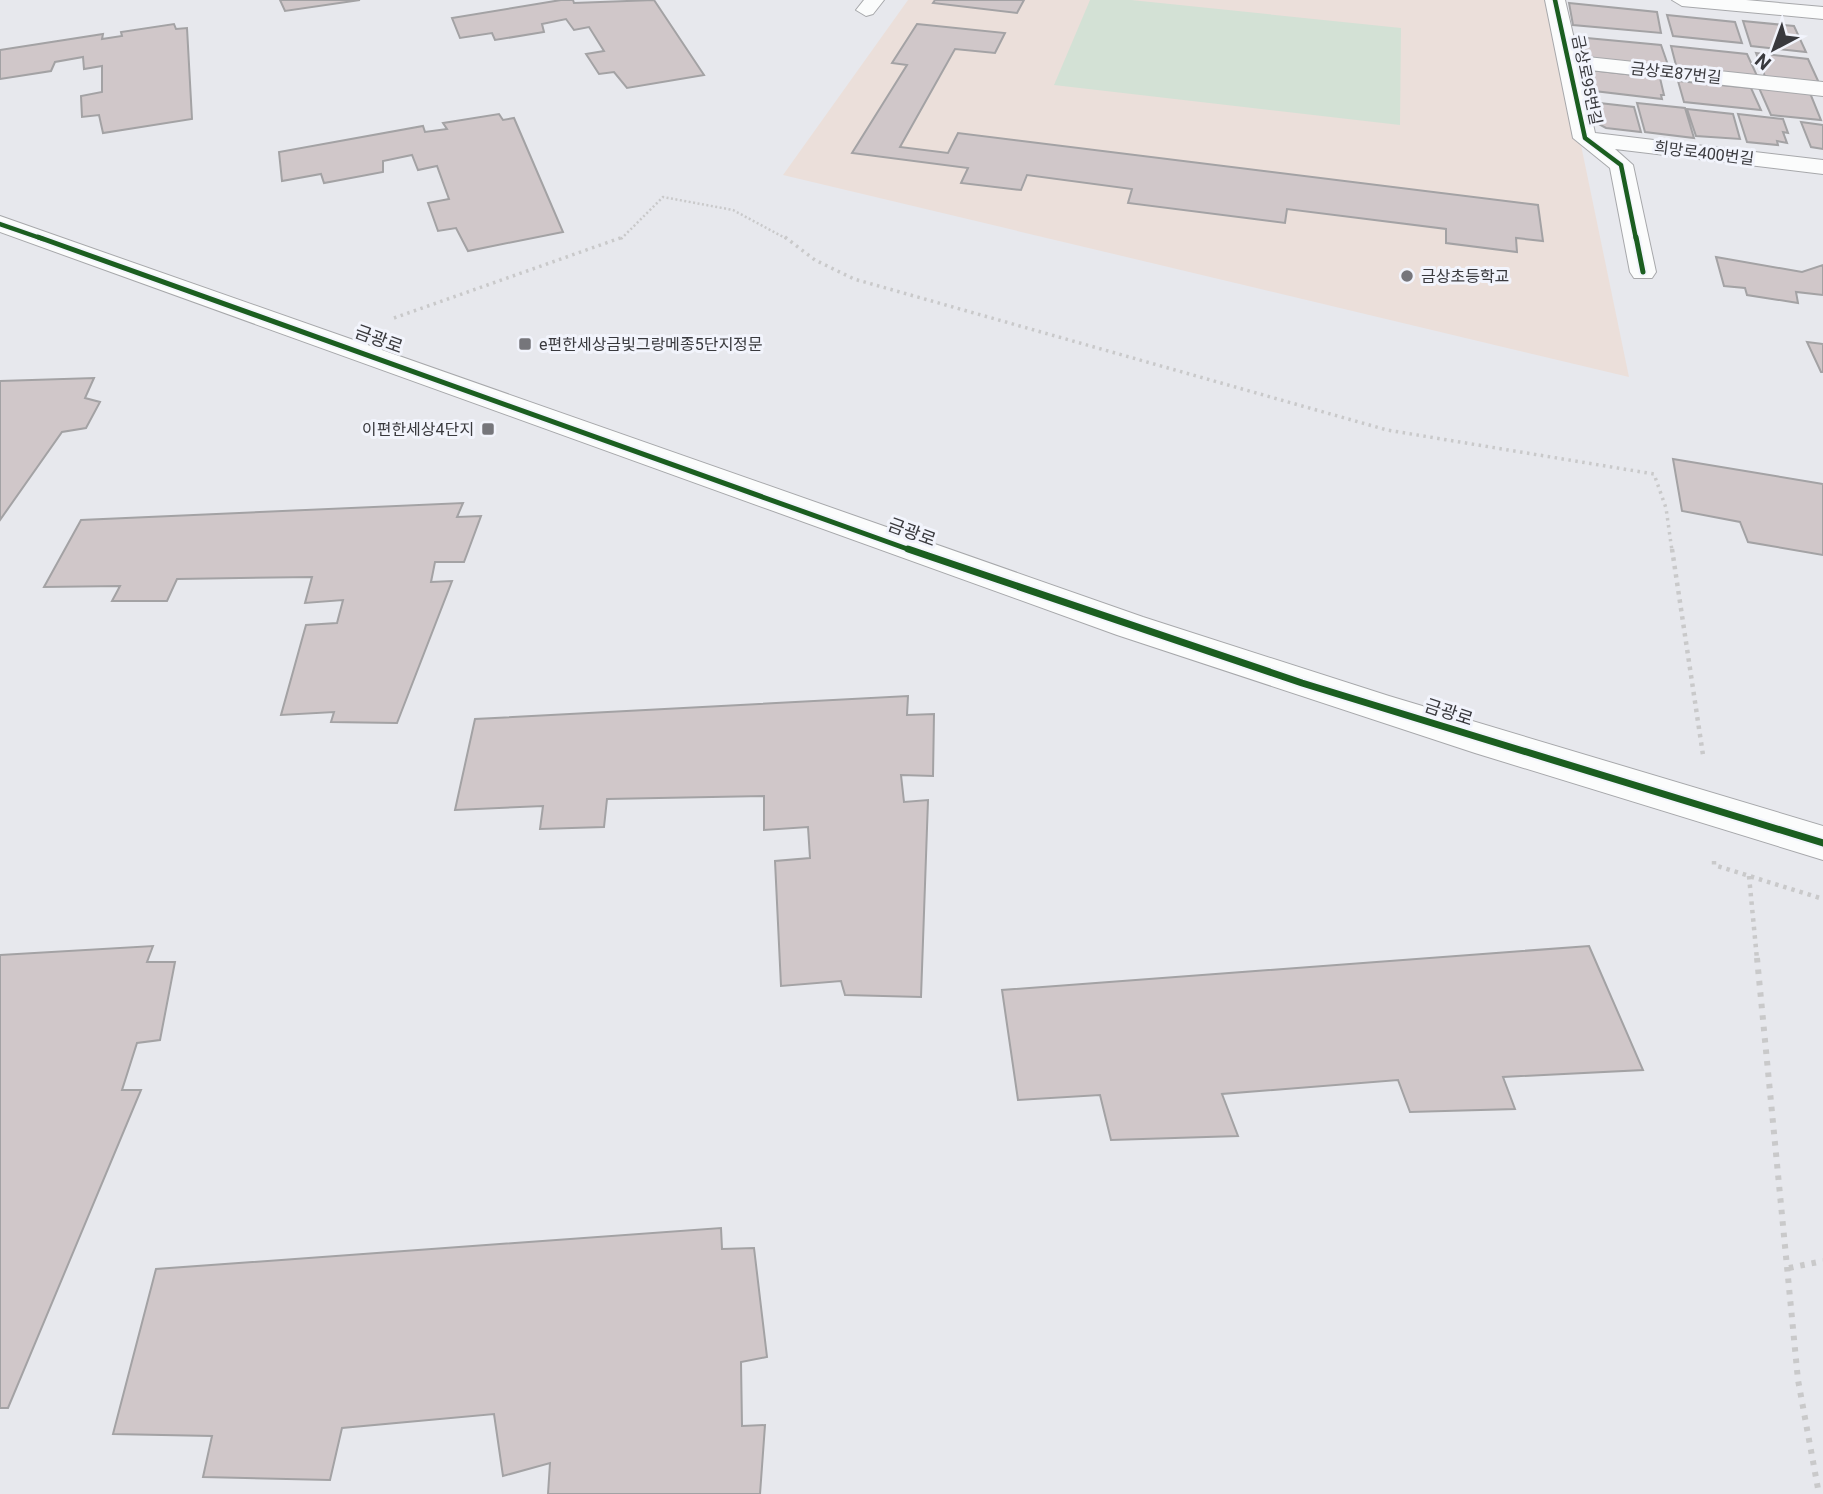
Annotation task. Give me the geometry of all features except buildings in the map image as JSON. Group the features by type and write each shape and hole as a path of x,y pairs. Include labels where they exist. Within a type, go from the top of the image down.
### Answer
{"street":[{"name":"금상로95번길","path":"1555,0 1585,138 1621,165 1643,272"},
{"path":"1682,0 1823,13"},
{"name":"금상로87번길","path":"1570,62 1823,89"},
{"name":"희망로400번길","path":"1585,138 1823,167"},
{"name":"금광로","path":"0,224 331,339 1132,627 1823,843"}],"path":[{"path":"331,339 619,241 663,197 733,210 776,230 815,260 854,279 1374,426 1654,474 1666,508 1711,810"},
{"path":"1749,876 1798,1380 1819,1494"},
{"path":"1789,1268 1823,1261"}],"shaded area":[{"name":"금상초등학교","path":"908,0 1551,0 1629,377 783,175"}],"green space":[{"path":"1090,0 1131,0 1401,28 1400,125 1054,85"}],"cycle path":[{"path":"1555,0 1585,138 1621,165 1643,272"},
{"path":"0,224 1130,626 1475,738 1823,843"}],"place":[{"name":"금상초등학교","path":"1407,276"},
{"name":"e편한세상금빛그랑메종5단지정문","path":"525,344"},
{"name":"이편한세상4단지","path":"488,429"}]}
